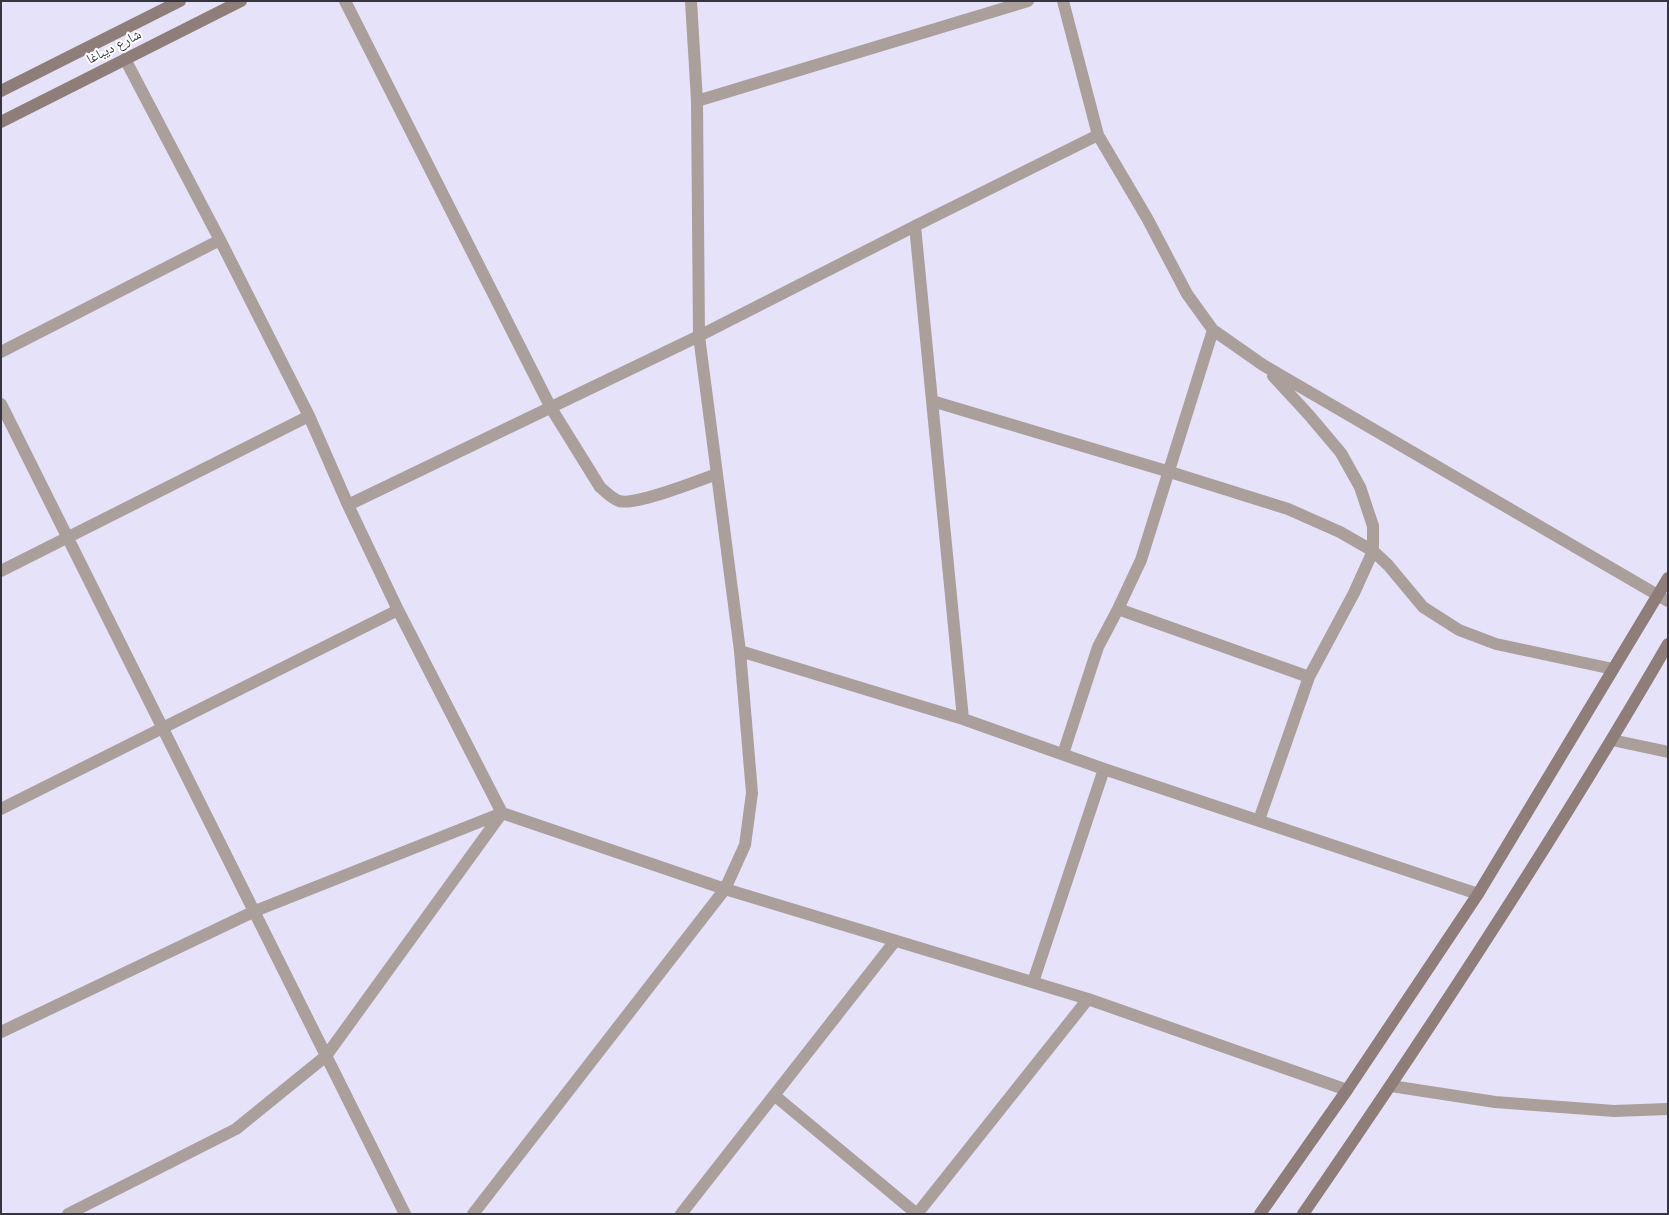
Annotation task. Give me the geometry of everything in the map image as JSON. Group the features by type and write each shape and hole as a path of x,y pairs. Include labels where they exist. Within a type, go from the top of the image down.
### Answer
{"main road":[{"name":"شارع ديباغا","path":"1,91 180,1"},
{"name":"شارع ديباغا","path":"1,122 241,1"},
{"path":"1260,1214 1347,1090 1478,894 1613,670 1663,598 1668,578"},
{"path":"1303,1214 1391,1086 1612,740 1668,644"}],"street":[{"path":"345,1 551,408 600,487 609,496 620,501 635,501 717,474"},
{"path":"473,1214 725,889 745,845 752,793 740,651 699,336 697,101 691,1"},
{"path":"697,101 1028,1"},
{"path":"1063,1 1098,135 1147,218 1187,294 1213,330 1262,365 1663,598"},
{"path":"125,58 309,416 348,505 398,610 502,813"},
{"path":"348,505 699,336 1098,135"},
{"path":"915,226 963,720"},
{"path":"1,352 220,240"},
{"path":"1063,754 1098,647 1118,610 1141,560 1213,330"},
{"path":"1259,820 1309,677 1354,593 1373,551 1373,526 1360,487 1341,452 1262,365"},
{"path":"932,401 1288,509 1340,532 1373,551 1388,565 1423,607 1459,630 1496,644 1613,670"},
{"path":"1,404 256,911 405,1214"},
{"path":"1,571 309,416"},
{"path":"1,809 398,610"},
{"path":"1118,610 1309,677"},
{"path":"740,651 963,720 1478,894"},
{"path":"1612,740 1668,752"},
{"path":"1033,982 1104,769"},
{"path":"68,1214 236,1129 326,1056 502,813"},
{"path":"1,1032 256,911 502,813 725,889 1088,999 1347,1090"},
{"path":"681,1214 895,941"},
{"path":"774,1095 917,1214 1088,999"},
{"path":"1391,1086 1495,1102 1614,1111 1668,1109"}]}
